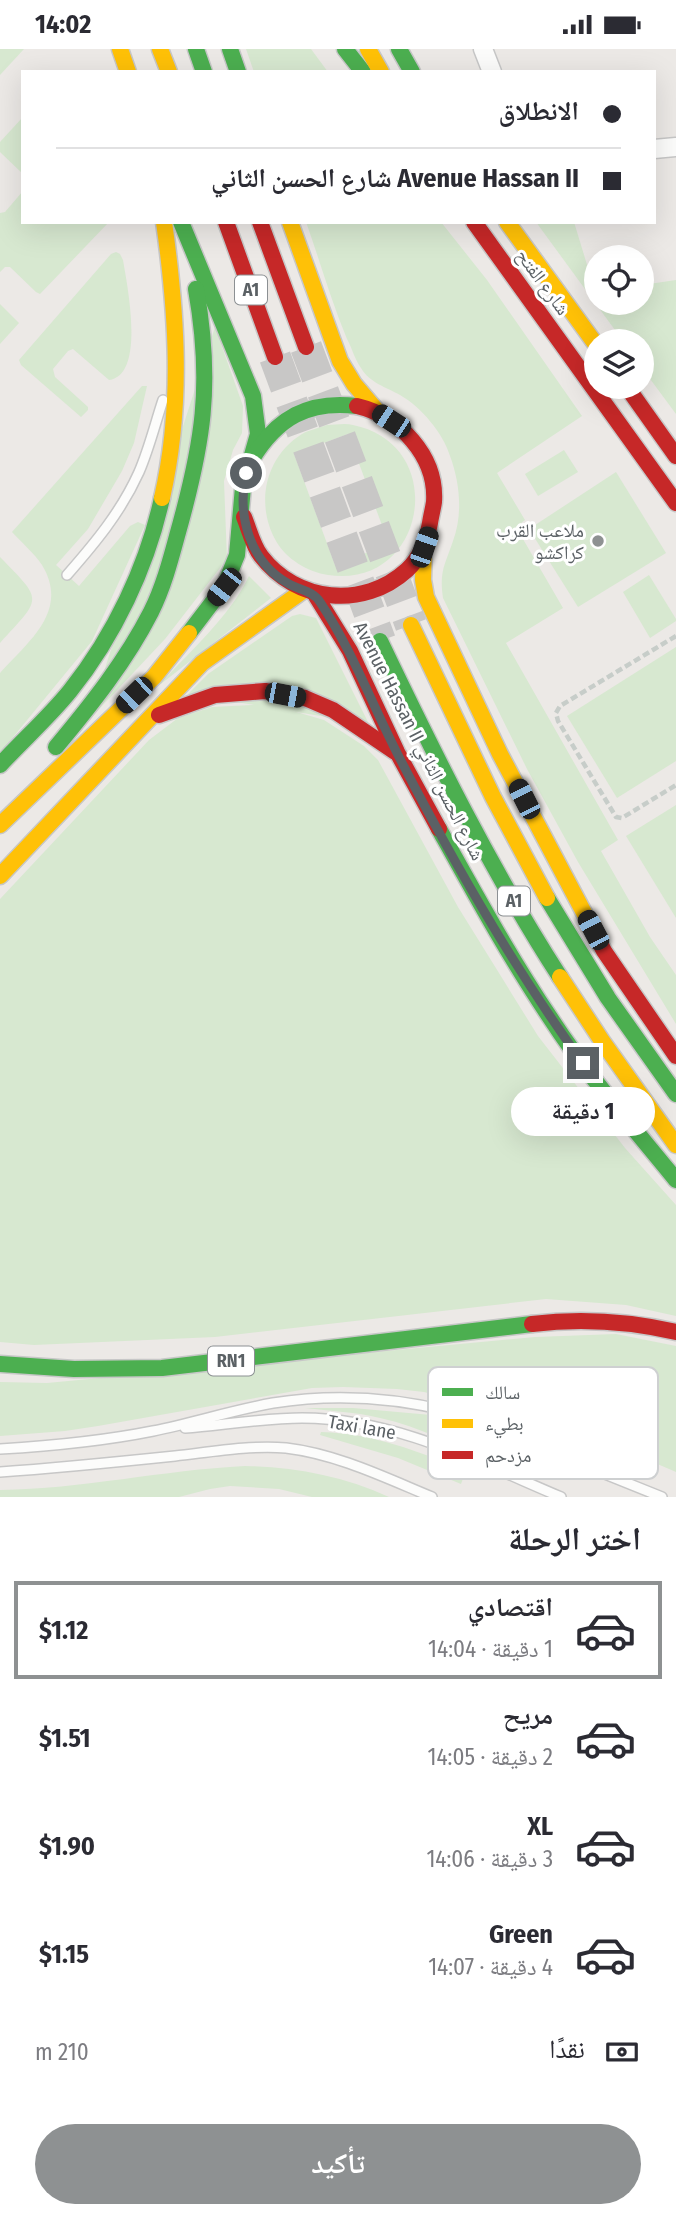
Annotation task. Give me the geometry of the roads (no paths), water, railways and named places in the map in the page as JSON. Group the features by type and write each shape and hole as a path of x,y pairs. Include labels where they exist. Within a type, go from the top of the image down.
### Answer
{"main road":[{"path":"120,49 127,70"},
{"path":"160,49 168,70"},
{"path":"196,49 203,70"},
{"path":"230,49 237,70"},
{"path":"345,49 361,70"},
{"path":"368,49 380,70"},
{"path":"399,49 411,70"},
{"path":"0,765 72,689 117,619 146,556 164,499 171,464 178,381 172,273 163,224"},
{"path":"0,822 101,692 150,614 167,570 190,493 205,403 202,325 182,224"},
{"name":"A1","path":"227,224 275,357"},
{"name":"A1","path":"261,224 306,347"},
{"path":"291,224 340,361 354,384 378,412 404,430 424,455 434,485 434,517 424,547 423,580 426,597 500,754 604,951 676,1056"},
{"name":"شارع الفتح","path":"478,224 676,503"},
{"name":"شارع الفتح","path":"508,224 585,329"},
{"path":"0,822 154,677 224,587 237,555 243,487 258,434 253,396 186,239"},
{"path":"635,399 676,456"},
{"path":"251,460 267,435 300,413 319,406 349,404 378,412"},
{"path":"242,505 248,536 264,563 288,584 310,593 342,598 366,594 389,584 409,568 424,547"},
{"path":"0,876 214,653 310,593"},
{"name":"Avenue Hassan II شارع الحسن الثاني","path":"310,593 350,651 397,753 491,924 551,1020 598,1084 676,1179"},
{"name":"A1","path":"411,625 547,898 623,1020 676,1094"},
{"name":"A1","path":"380,641 435,756 536,938 595,1029 676,1145"},
{"path":"151,719 215,695 265,691 305,698 333,710 397,753"},
{"name":"RN1","path":"0,1364 74,1369 162,1368 547,1322 597,1320 676,1332"}],"street":[{"path":"483,49 491,70"},
{"path":"656,149 676,147"}],"lane":[{"path":"66,575 96,543 119,511 139,472 170,381 177,330"},
{"path":"0,1449 58,1446 152,1431 272,1403 308,1399 373,1399 428,1406"},
{"name":"Taxi lane","path":"152,1431 302,1418 361,1424 428,1441"},
{"path":"0,1472 242,1449 286,1448 326,1456 432,1497"},
{"name":"Taxi lane","path":"518,1479 561,1497"},
{"path":"619,1479 662,1497"}],"tunnel":[{"path":"306,347 411,625"},
{"path":"275,357 380,641"}],"place":[{"name":"ملاعب القرب كراكشو","path":"598,541"}]}
